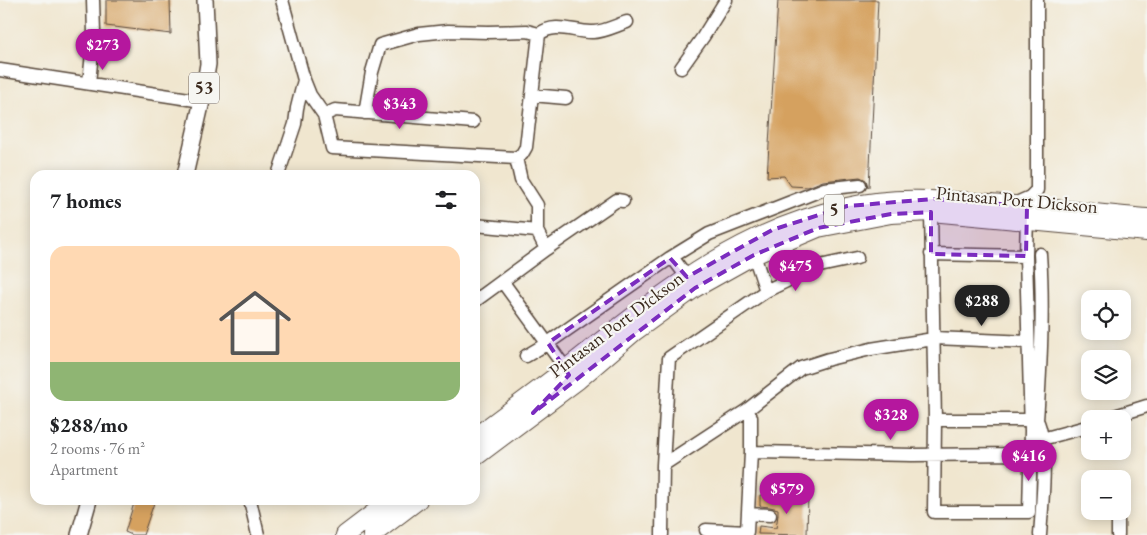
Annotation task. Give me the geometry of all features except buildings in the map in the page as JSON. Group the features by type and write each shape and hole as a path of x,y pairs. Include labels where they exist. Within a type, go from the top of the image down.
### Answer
{"highway":[{"name":"Pintasan Port Dickson","path":"480,453 578,380 634,332 750,249 790,224 848,206 888,201 934,199 1022,210 1147,232"},
{"name":"Pintasan Port Dickson","path":"480,433 654,300 715,259 818,228 891,214 1022,210 1147,218"},
{"path":"566,368 573,371 579,369 612,344 634,332"},
{"path":"533,413 567,381 569,375 566,368"},
{"path":"344,535 384,505"},
{"path":"372,535 411,505"}],"main road":[{"name":"53","path":"186,170 208,64 205,0"},
{"path":"79,535 88,505"}],"street":[{"path":"89,83 94,33 93,0"},
{"path":"282,0 304,80 310,95 324,115 332,148 516,158 522,154 526,147 539,34 544,30 564,27 594,33 627,22"},
{"path":"681,68 726,0"},
{"path":"1037,0 1037,190 1022,210 1026,256 1028,342 1034,420 1042,430 1043,485 1040,535"},
{"path":"366,113 372,72 380,45 418,34 448,31 527,31 539,34"},
{"path":"0,70 202,100"},
{"path":"280,170 295,124 304,80"},
{"path":"532,94 566,98"},
{"path":"324,115 336,110 473,122"},
{"path":"516,158 521,180 537,205 537,231 546,249"},
{"path":"526,356 548,343 670,258 709,234 824,189 860,185"},
{"path":"480,297 617,200 623,201"},
{"path":"931,212 930,339 936,420 934,512 1029,512 1031,454 1041,315 1042,281 1040,254"},
{"path":"480,225 537,231"},
{"path":"750,249 766,291"},
{"path":"931,254 1026,256"},
{"path":"670,258 676,261 687,277"},
{"path":"662,535 663,465 669,358 766,291 815,268 857,258"},
{"path":"502,281 566,368"},
{"path":"663,465 748,410 801,368 871,349 930,339 1028,342"},
{"path":"1131,411 1147,406"},
{"path":"706,530 747,532 751,452 751,417 748,410"},
{"path":"936,420 1034,420"},
{"path":"1042,439 1081,428"},
{"path":"751,452 935,455 1031,454"},
{"path":"251,505 258,535"},
{"path":"748,514 770,515"},
{"path":"1118,521 1118,535"}],"highlighted area":[{"path":"934,199 1027,206 1026,256 931,254 931,212 891,214 818,228 754,255 695,288 533,413 569,375 548,343 670,258 687,277 772,230 847,206"}]}
